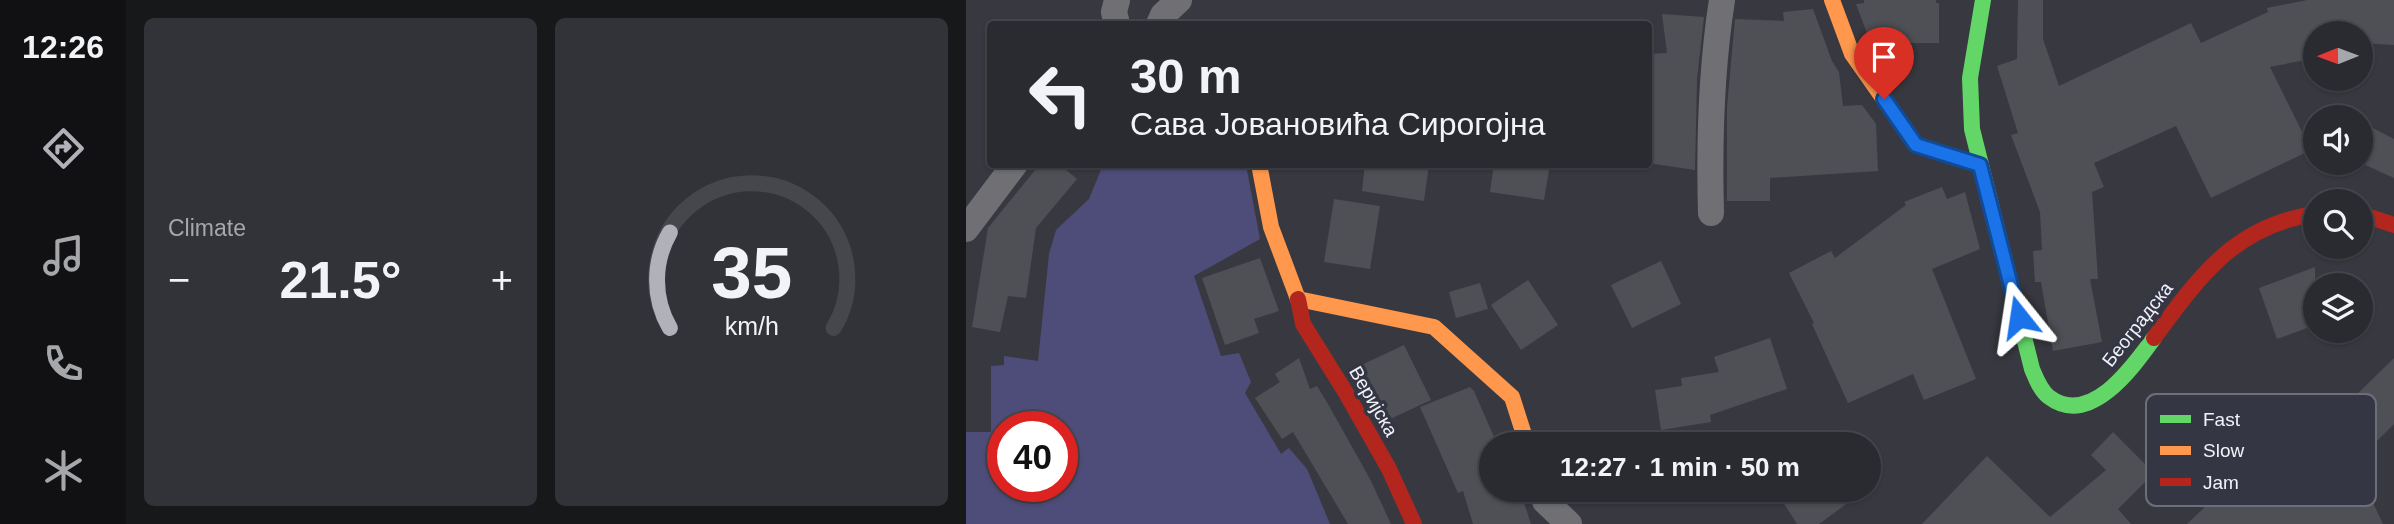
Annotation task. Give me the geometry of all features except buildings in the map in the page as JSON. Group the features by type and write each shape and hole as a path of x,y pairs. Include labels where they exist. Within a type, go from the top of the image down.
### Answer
{"street":[{"path":"1116,21 1114,12 1117,0"},
{"path":"1160,21 1179,0"},
{"path":"1711,213 1709,132 1722,0"},
{"path":"1832,0 1852,54 1916,145 1980,165"},
{"name":"Београдска","path":"1983,0 1971,61 1968,99 1980,165 2032,369 2049,397 2071,406 2103,396 2120,383 2182,300 2228,249 2269,225 2303,217"},
{"path":"966,229 1011,168"},
{"name":"Веријска","path":"1260,168 1271,227 1298,299 1303,324 1389,469 1414,524"},
{"path":"2373,218 2394,225"},
{"path":"1298,299 1434,327 1511,397 1523,432"},
{"path":"1547,502 1569,524"}],"shaded area":[{"path":"1102,168 1247,168 1260,239 1194,276 1221,356 1239,353 1251,382 1245,393 1281,454 1289,448 1307,469 1330,524 966,524 966,432 987,432 987,502 1078,502 1078,411 991,411 991,366 1004,365 1004,356 1038,361 1049,254 1056,230 1089,199"}],"traffic: fast":[{"path":"1983,0 1970,78 1972,129 2032,369 2039,384 2049,397 2064,405 2080,405 2095,400 2122,378 2154,338"}],"traffic: slow":[{"path":"1832,0 1852,54 1916,145 1980,165"},
{"path":"1260,168 1271,227 1298,299 1434,327 1512,397 1523,432"}],"traffic: jam":[{"path":"2154,338 2187,294 2221,257 2262,229 2303,217"},
{"path":"2373,218 2394,225"},
{"path":"1298,299 1303,324 1389,469 1414,524"}],"route":[{"path":"1884,99 1916,145 1980,165 2019,317"}]}
